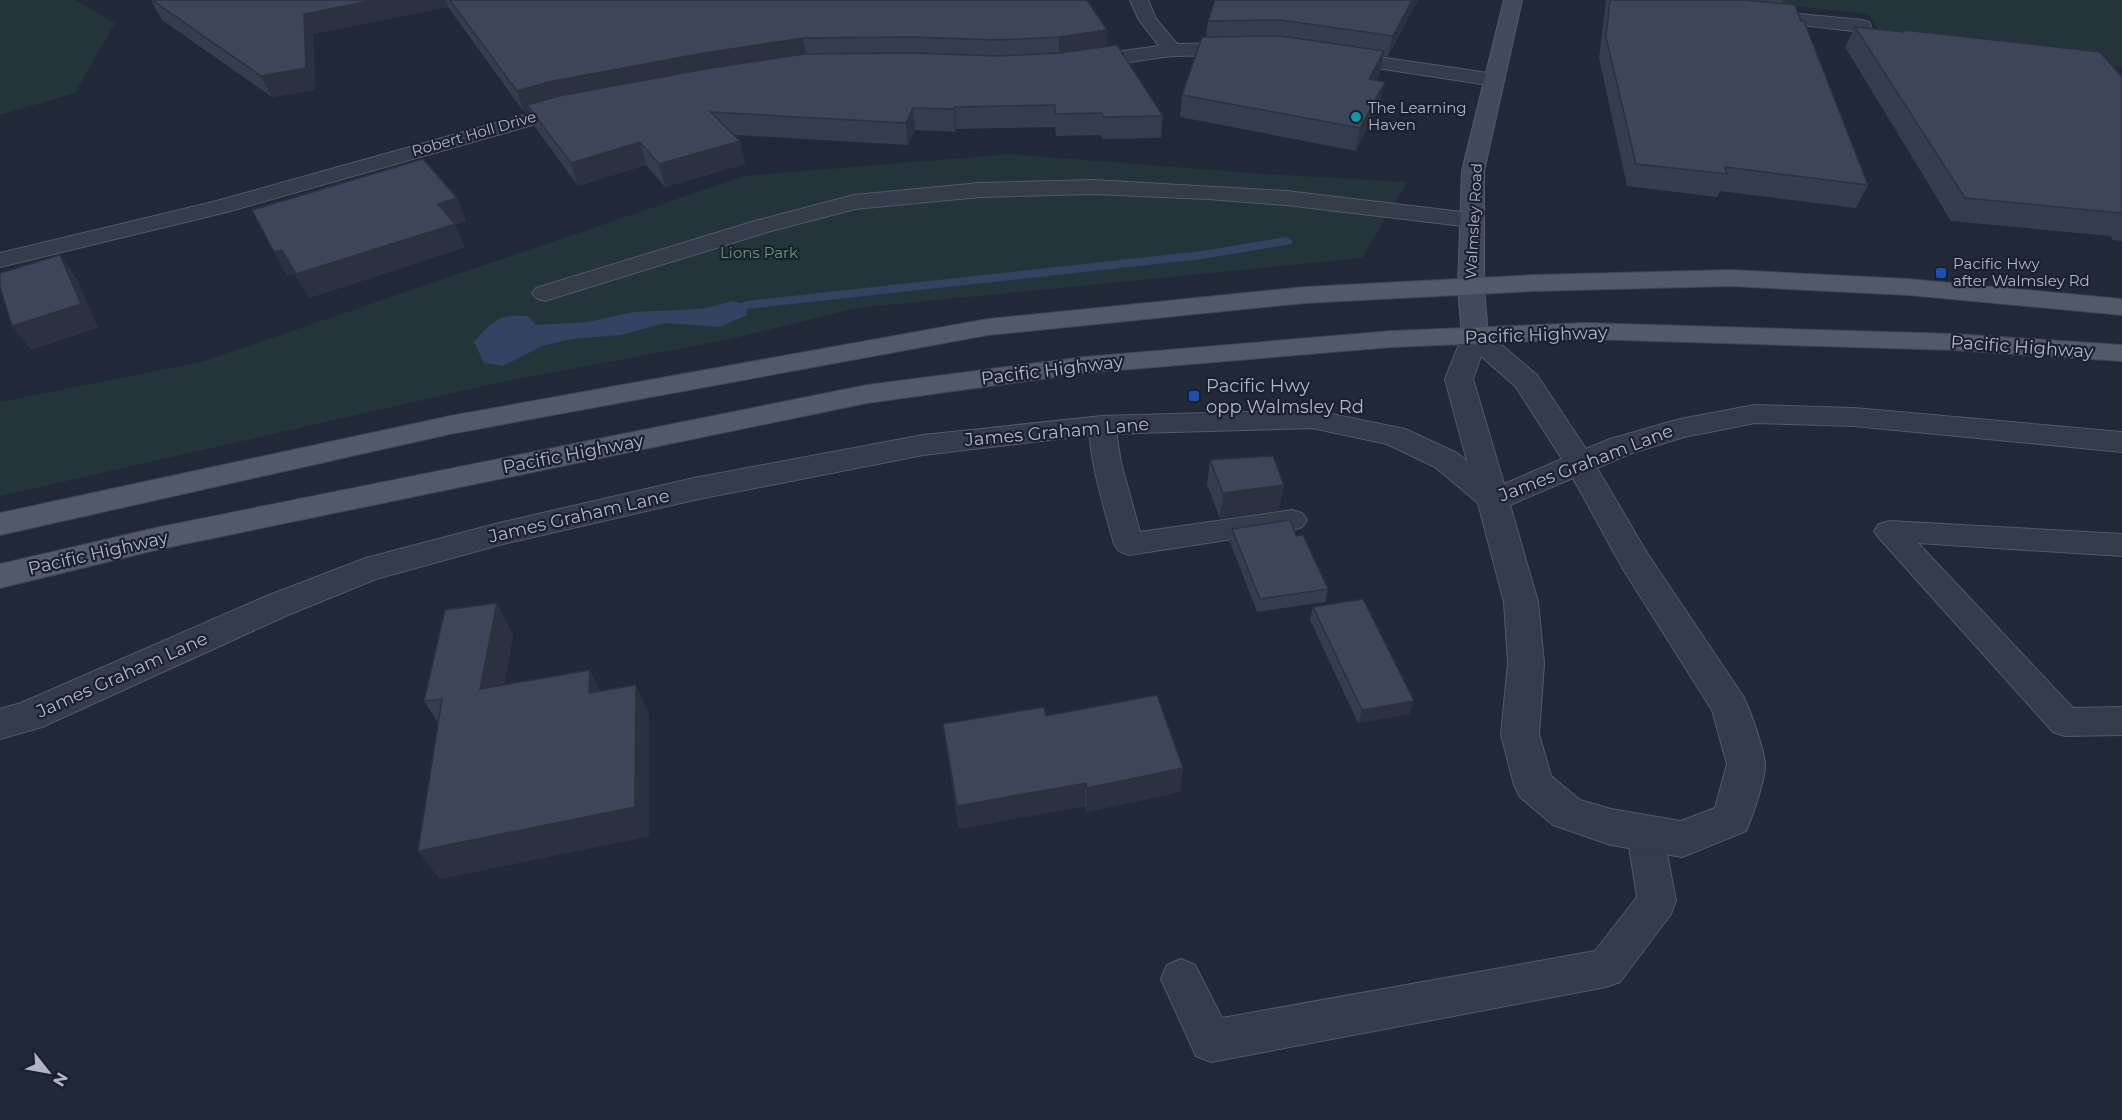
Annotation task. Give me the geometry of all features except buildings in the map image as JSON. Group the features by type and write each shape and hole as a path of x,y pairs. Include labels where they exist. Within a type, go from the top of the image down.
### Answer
{"main road":[{"path":"0,524 450,425 988,327 1305,295 1471,286 1731,278 1908,287 2122,307"},
{"name":"Pacific Highway","path":"0,576 172,535 867,394 1084,365 1392,339 1475,338 1611,331 1954,342 2122,353"}],"street":[{"path":"1139,0 1148,20 1172,50"},
{"name":"Walmsley Road","path":"1475,338 1471,286 1473,171 1513,0"},
{"path":"1734,12 1863,26"},
{"path":"1059,66 1172,50 1266,49"},
{"path":"1324,55 1495,80"},
{"name":"Robert Holl Drive","path":"0,260 219,207 561,110 594,103"},
{"path":"545,292 763,226 854,202 981,190 1093,187 1208,192 1286,198 1471,220"},
{"path":"1475,338 1527,381 1579,462 1635,561 1730,707 1746,764 1732,819 1682,839 1645,833 1611,827 1568,813 1534,785 1520,734 1526,663 1521,602 1459,379 1475,338"},
{"name":"James Graham Lane","path":"0,724 29,716 276,606 356,574 443,549 694,489 912,447 1102,425 1312,419 1395,436 1446,460 1494,500 1579,462 1680,428 1755,414 1854,417 2120,444"}],"lane":[{"path":"1102,425 1107,463 1129,544 1292,520"},
{"path":"2122,545 1889,531 2065,722 2122,721"},
{"path":"1180,980 1211,1041 1606,968 1657,901 1645,833"}],"green space":[{"path":"0,0 75,0 115,23 75,93 0,115"},
{"path":"1774,0 2122,0 2122,67 1998,56 1885,41 1868,14 1775,4"},
{"name":"Lions Park","path":"1011,154 1250,173 1407,182 1362,258 857,308 726,340 501,382 0,496 0,402 201,362 745,176"}],"water":[{"path":"733,301 746,305 747,315 719,327 665,323 621,335 572,339 542,346 503,366 484,363 474,342 496,320 510,316 528,316 536,325 588,322 633,312 702,309"}],"waterway":[{"path":"746,305 1202,255 1286,241"}],"place":[{"name":"The Learning Haven","path":"1356,117"},
{"name":"Pacific Hwy after Walmsley Rd","path":"1941,273"},
{"name":"Pacific Hwy opp Walmsley Rd","path":"1194,396"}]}
